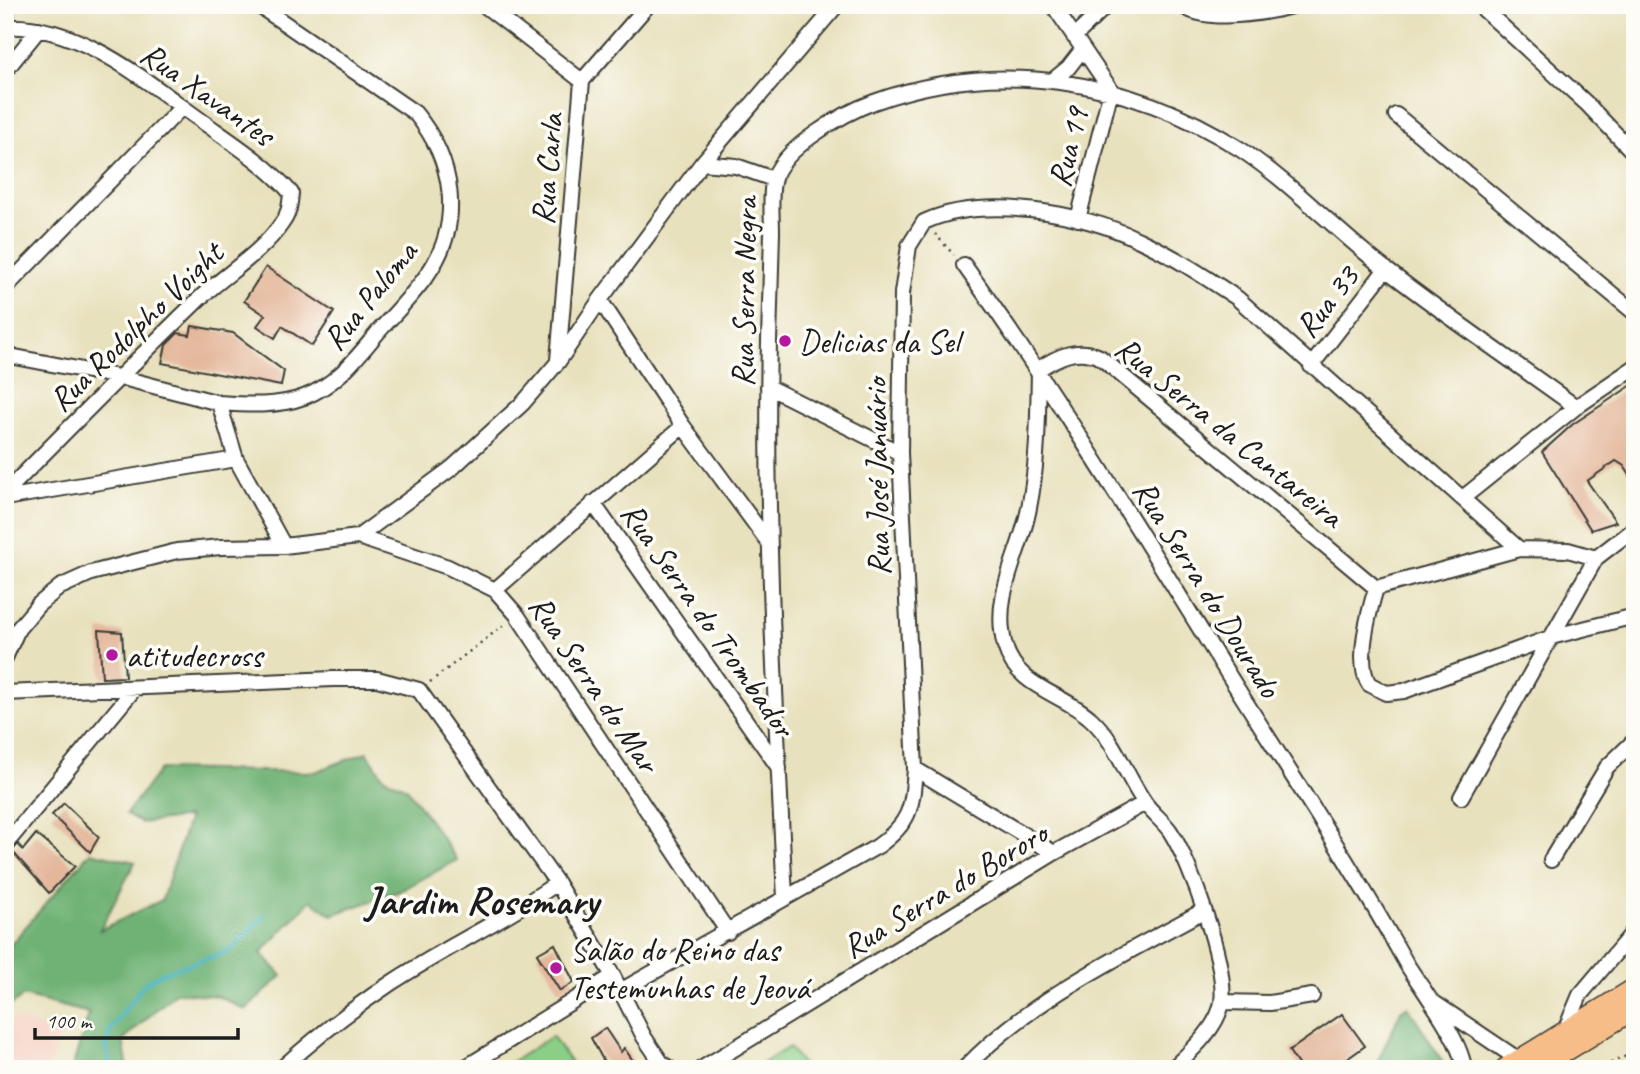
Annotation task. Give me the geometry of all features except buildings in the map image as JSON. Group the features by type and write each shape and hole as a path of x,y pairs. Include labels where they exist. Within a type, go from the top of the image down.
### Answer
{"highway":[{"path":"1520,1066 1563,1033 1635,989"},
{"path":"1520,1066 1635,1008"}],"street":[{"path":"6,5 6,27"},
{"name":"Rua Paloma","path":"5,355 119,377 219,403 276,403 304,397 334,382 428,274 447,238 449,205 446,165 428,128 415,113 258,5"},
{"path":"484,5 583,81"},
{"name":"Rua Carla","path":"558,362 583,81 648,5"},
{"path":"5,658 18,629 38,605 60,587 91,573 177,551 284,546 358,537 452,468 523,403 558,362 600,300 702,163 837,5"},
{"path":"1053,5 1111,90"},
{"path":"1074,37 1107,5"},
{"path":"1182,5 1189,10 1212,15 1254,14 1296,5"},
{"path":"1479,5 1586,103 1635,154"},
{"name":"Rua Xavantes","path":"6,27 39,29 90,48 138,75 256,160 290,193"},
{"path":"5,71 39,29"},
{"path":"1052,81 1069,68 1082,51"},
{"name":"Rua Serra Negra","path":"785,898 769,543 768,387 773,179 803,143 824,128 861,107 905,91 972,80 1052,81 1111,90 1192,123 1242,151 1386,270 1576,407"},
{"name":"Rua 19","path":"1077,219 1111,90"},
{"path":"5,288 182,107"},
{"path":"1396,115 1635,313"},
{"path":"702,163 736,166 773,179"},
{"name":"Rua Rodolpho Voight","path":"5,496 119,377 269,238 290,208 290,193"},
{"path":"924,222 964,209 992,208 1077,219 1138,239 1186,265 1237,298 1311,366 1464,497 1519,549"},
{"name":"Rua José Januário","path":"620,991 878,846 903,826 912,798 915,769 900,453 904,264 909,246 924,222"},
{"name":"Rua Serra do Dourado","path":"964,265 1039,369 1241,694 1357,874 1426,996 1461,1051 1464,1069"},
{"name":"Rua 33","path":"1311,366 1386,270"},
{"path":"600,300 683,426 769,543"},
{"name":"Rua Serra da Cantareira","path":"1039,369 1071,353 1082,352 1100,357 1376,588"},
{"path":"1464,497 1576,407 1635,366"},
{"path":"1039,369 1034,481 1028,512 1002,598 1004,644 1016,670 1025,679 1090,718 1112,741 1145,803 1170,831 1203,911 1219,968 1222,1002 1209,1030 1172,1069"},
{"path":"768,387 900,453"},
{"path":"219,403 236,459 284,546"},
{"path":"495,590 683,426"},
{"path":"5,496 236,459"},
{"name":"Rua Serra do Trombador","path":"593,503 779,768"},
{"path":"1461,797 1597,558 1635,528"},
{"name":"Rua Serra do Mar","path":"358,537 448,567 495,590 517,615 728,932"},
{"path":"1597,558 1568,550 1519,549 1376,588 1367,624 1363,667 1369,684 1386,693 1404,691 1555,636 1635,616"},
{"path":"5,693 209,682 377,679 419,690 557,883 613,976 644,1037 661,1062 670,1069"},
{"path":"5,845 135,688"},
{"path":"1551,860 1607,767 1635,740"},
{"path":"915,769 1054,853"},
{"name":"Rua Serra do Bororo","path":"701,1069 1054,853 1145,803"},
{"path":"281,1069 314,1039 393,982 524,906 557,883"},
{"path":"964,1069 997,1035 1029,1013 1120,956 1203,911"},
{"path":"1563,1033 1580,995 1635,930"},
{"path":"463,1069 613,976"},
{"path":"1222,1002 1270,1003 1312,996"},
{"name":"Rua Serra do Dourado","path":"1426,996 1520,1066"},
{"path":"1455,1041 1469,1026"}],"path":[{"path":"924,222 964,265"},
{"path":"419,690 517,615"},
{"path":"1598,1069 1635,1052"}],"shaded area":[{"path":"14,1017 61,1035 48,1067 52,1069 5,1069 5,1034"}],"green space":[{"path":"367,752 383,777 407,788 457,860 400,891 332,915 311,900 261,953 282,976 245,1010 218,996 176,992 123,1040 128,1069 72,1069 89,1013 23,996 5,1010 5,951 90,852 135,862 100,930 162,900 189,817 141,823 126,814 160,769 315,772"},
{"path":"1408,1006 1447,1069 1374,1069 1401,1011"},
{"path":"552,1036 575,1069 501,1069"},
{"path":"789,1047 806,1069 754,1069"}],"waterway":[{"path":"110,1069 106,1046 111,1029 145,983 162,973 230,951 265,915"}],"place":[{"name":"Delicias da Sel","path":"785,341"},
{"name":"atitudecross","path":"112,655"},
{"name":"Salão do Reino das Testemunhas de Jeová","path":"556,968"}],"district":[{"name":"Jardim Rosemary","path":"482,900"}]}
